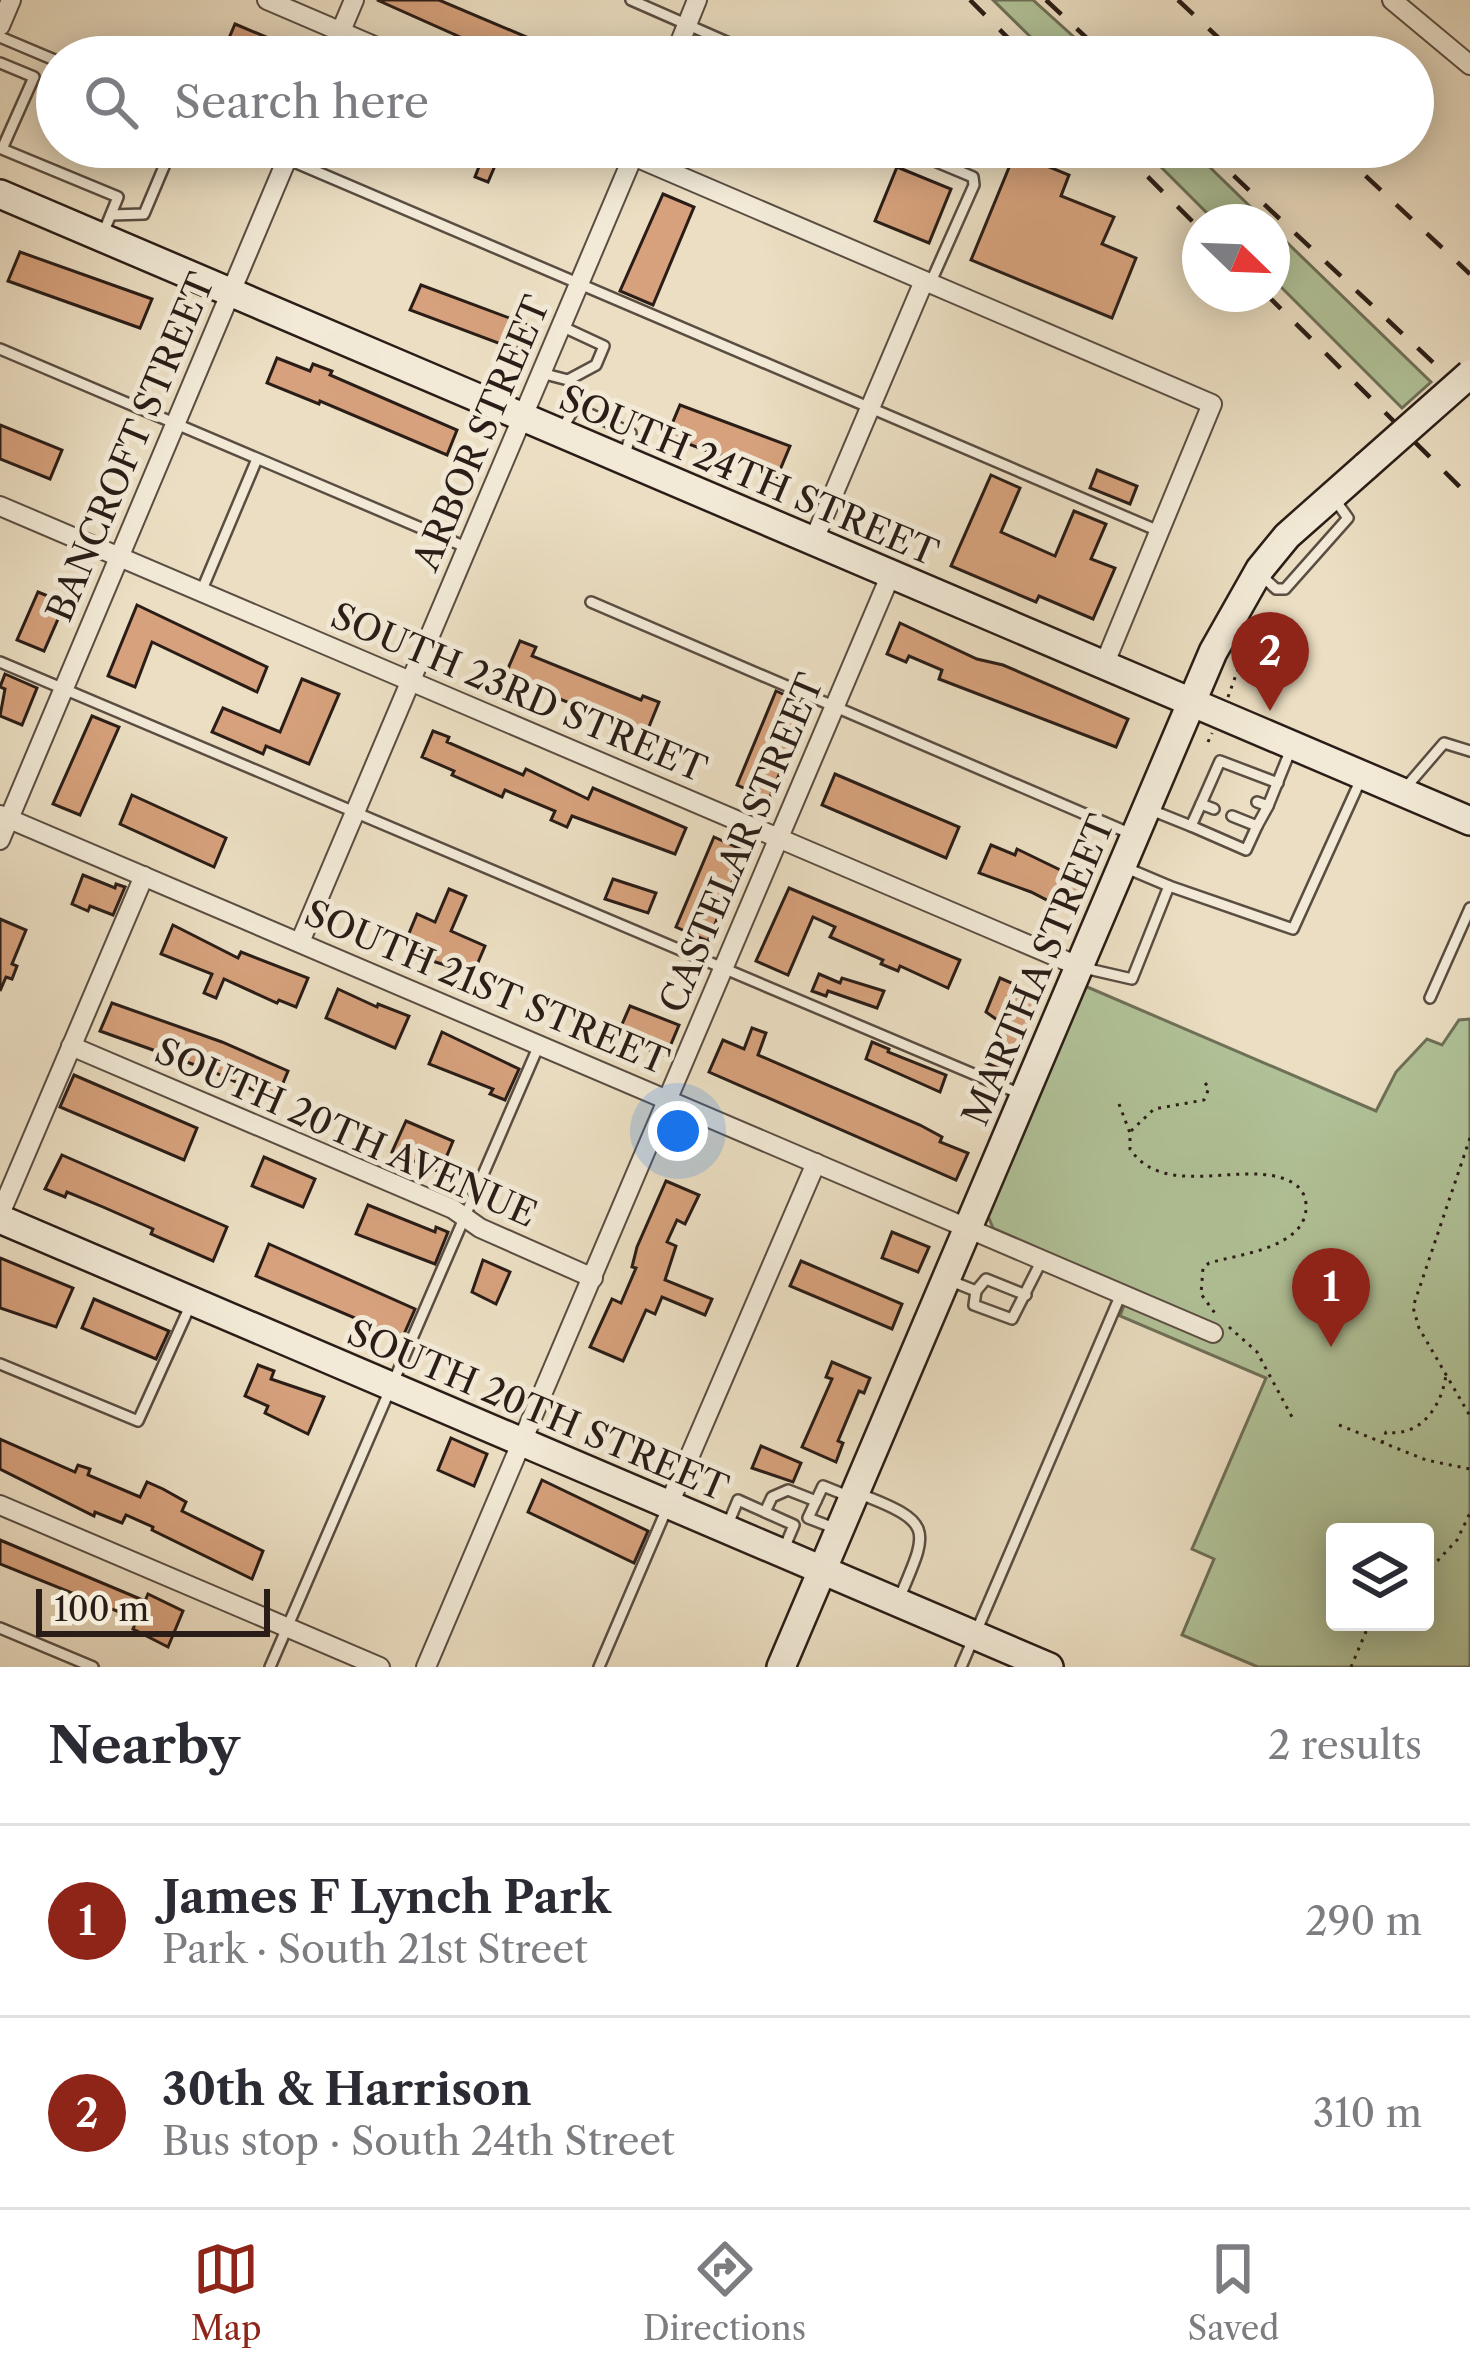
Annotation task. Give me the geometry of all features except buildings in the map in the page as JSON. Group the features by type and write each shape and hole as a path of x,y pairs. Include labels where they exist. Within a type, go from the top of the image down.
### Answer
{"main road":[{"name":"SOUTH 24TH STREET","path":"0,194 106,226 231,294 1470,821"},
{"name":"MARTHA STREET","path":"781,1667 1191,700 1258,572 1287,536 1470,374"},
{"name":"SOUTH 20TH STREET","path":"0,1216 1048,1667"}],"street":[{"path":"0,26 11,0"},
{"path":"267,0 350,36"},
{"path":"338,36 354,0"},
{"path":"682,36 697,0"},
{"path":"1392,0 1470,65"},
{"name":"BANCROFT STREET","path":"0,840 4,817 284,168"},
{"name":"ARBOR STREET","path":"300,942 628,168"},
{"path":"671,168 1212,404 1104,665"},
{"path":"813,542 927,283"},
{"name":"SOUTH 23RD STREET","path":"0,506 1078,967"},
{"name":"CASTELAR STREET","path":"426,1667 891,574"},
{"name":"SOUTH 21ST STREET","path":"4,817 1213,1333"},
{"path":"0,1216 144,876"},
{"name":"SOUTH 20TH AVENUE","path":"71,1046 453,1209 480,1228 593,1278"},
{"path":"669,1504 816,1163"},
{"path":"0,1505 380,1667"}],"lane":[{"path":"631,0 714,36"},
{"path":"0,37 36,52"},
{"path":"0,63 34,77 2,149 36,163"},
{"path":"48,168 118,197 106,226"},
{"path":"106,226 144,214 163,168"},
{"path":"323,168 579,285 1160,532"},
{"path":"927,283 974,185 973,177 951,168"},
{"path":"541,373 568,380 596,365 604,346 561,326"},
{"path":"0,349 468,548"},
{"path":"201,592 257,459"},
{"path":"591,602 1134,835"},
{"path":"0,662 1024,1096"},
{"path":"1402,792 1444,742 1470,751"},
{"path":"1146,808 1246,850 1294,744"},
{"path":"1191,826 1220,761 1277,783"},
{"path":"1121,866 1293,929 1363,775"},
{"path":"1210,783 1222,788"},
{"path":"1201,804 1214,809"},
{"path":"1232,816 1256,826"},
{"path":"1078,967 1132,980 1169,886"},
{"path":"1430,998 1470,908"},
{"path":"270,1667 539,1045"},
{"path":"1026,1295 986,1279 976,1291 974,1305 1009,1319 1016,1317 1042,1260"},
{"path":"946,1279 976,1291"},
{"path":"961,1667 1121,1294"},
{"path":"0,1364 139,1421 192,1301"},
{"path":"782,1552 794,1525 808,1518 823,1486 896,1508 915,1521 922,1546 898,1603"},
{"path":"765,1512 772,1496 788,1490 816,1502"},
{"path":"725,1529 738,1500 794,1525"},
{"path":"599,1667 669,1504"},
{"path":"808,1518 839,1530"},
{"path":"0,1628 93,1667"}],"path":[{"path":"1202,1079 1208,1088 1204,1100 1154,1109 1130,1132 1127,1142 1134,1156 1160,1171 1280,1177 1301,1190 1306,1206 1295,1232 1282,1241 1209,1263 1203,1268 1200,1285 1213,1312 1257,1352 1292,1417"},
{"path":"1119,1104 1130,1132"},
{"path":"1470,1138 1413,1307 1419,1328 1470,1416"},
{"path":"1382,1443 1386,1432 1403,1432 1430,1416 1443,1394 1443,1375 1448,1373"},
{"path":"1339,1426 1426,1460 1470,1469"},
{"path":"1434,1564 1457,1540 1470,1513"},
{"path":"1351,1667 1366,1631"}],"green space":[{"path":"993,0 1033,0 1073,36 1030,36"},
{"path":"1162,168 1211,168 1248,204 1198,204"},
{"path":"1290,245 1431,382 1402,408 1290,296"},
{"path":"1085,986 1376,1111 1396,1072 1427,1039 1442,1045 1459,1020 1470,1019 1470,1667 1258,1667 1182,1635 1214,1559 1192,1549 1266,1378 1120,1316 1130,1289 993,1228 988,1216"}],"railway":[{"path":"970,0 1006,36"},
{"path":"1046,0 1085,36"},
{"path":"1178,0 1217,36"},
{"path":"1139,168 1182,211"},
{"path":"1225,168 1470,397"},
{"path":"1357,168 1470,274"},
{"path":"1284,312 1470,497"}],"place":[{"name":"30th & Harrison","path":"1270,711"},
{"name":"James F Lynch Park","path":"1331,1347"}]}
